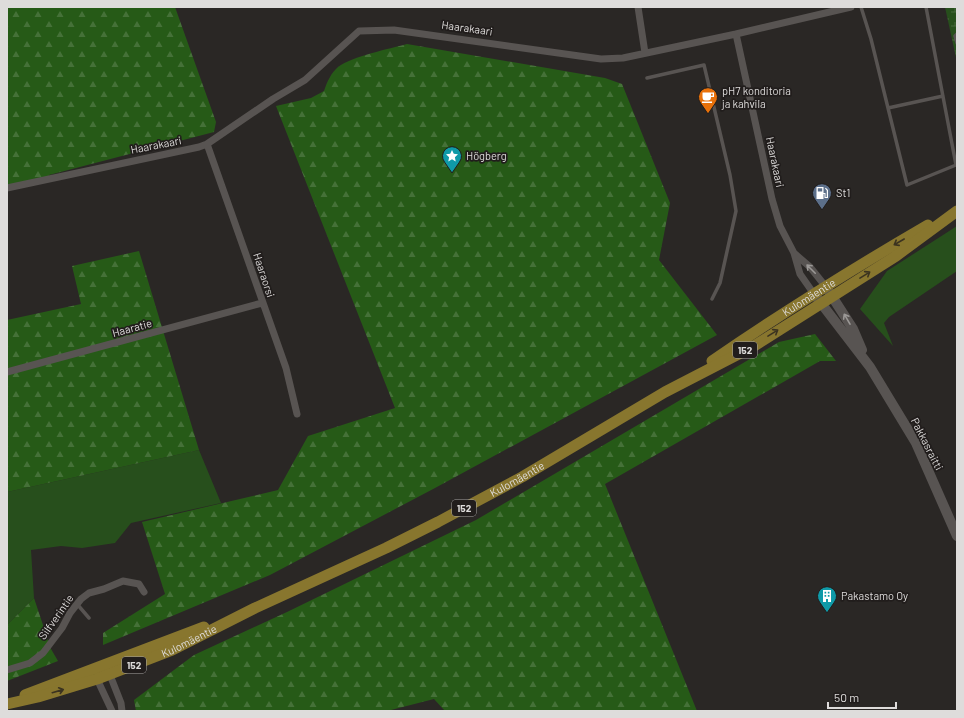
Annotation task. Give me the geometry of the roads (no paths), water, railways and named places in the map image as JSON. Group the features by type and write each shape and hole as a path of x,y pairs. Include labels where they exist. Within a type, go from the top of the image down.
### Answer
{"main road":[{"name":"Kulomäentie","path":"7,704 38,697 110,675 172,650 255,608 386,548 438,522 522,476 665,392 754,346 890,247 957,210"},
{"name":"Kulomäentie","path":"7,704 35,690 255,608"}],"street":[{"path":"638,7 645,53"},
{"path":"736,34 851,7"},
{"name":"Haarakaari","path":"7,188 199,147 207,144 273,98 305,80 359,31 394,30 601,59 623,58 736,34 772,199 780,226 794,253 800,274 818,298"},
{"name":"Haaraorsi","path":"207,144 259,291 262,304 269,319 286,368 297,414"},
{"name":"Haarakaari","path":"794,253 810,267 829,292"},
{"name":"Pakkasraitti","path":"829,292 853,330 870,367"},
{"name":"Pakkasraitti","path":"818,298 870,367 916,443 957,536"},
{"name":"Haaratie","path":"7,372 262,304"},
{"name":"Silfverintie","path":"7,670 30,663 43,654 59,633 70,613 89,593 104,589 123,581 139,584 144,592"},
{"path":"112,711 97,679 99,667 110,675 121,703 122,711"}],"lane":[{"path":"861,7 871,39 907,185 956,165 926,7"},
{"path":"957,34 955,36 957,43"},
{"path":"647,78 704,65 730,174 736,211 720,283 712,299"},
{"path":"888,108 943,96"},
{"path":"77,604 89,618"}],"place":[{"name":"pH7 konditoria ja kahvila","path":"708,114"},
{"name":"Högberg","path":"452,173"},
{"name":"St1","path":"822,210"},
{"name":"Pakastamo Oy","path":"827,613"}]}
